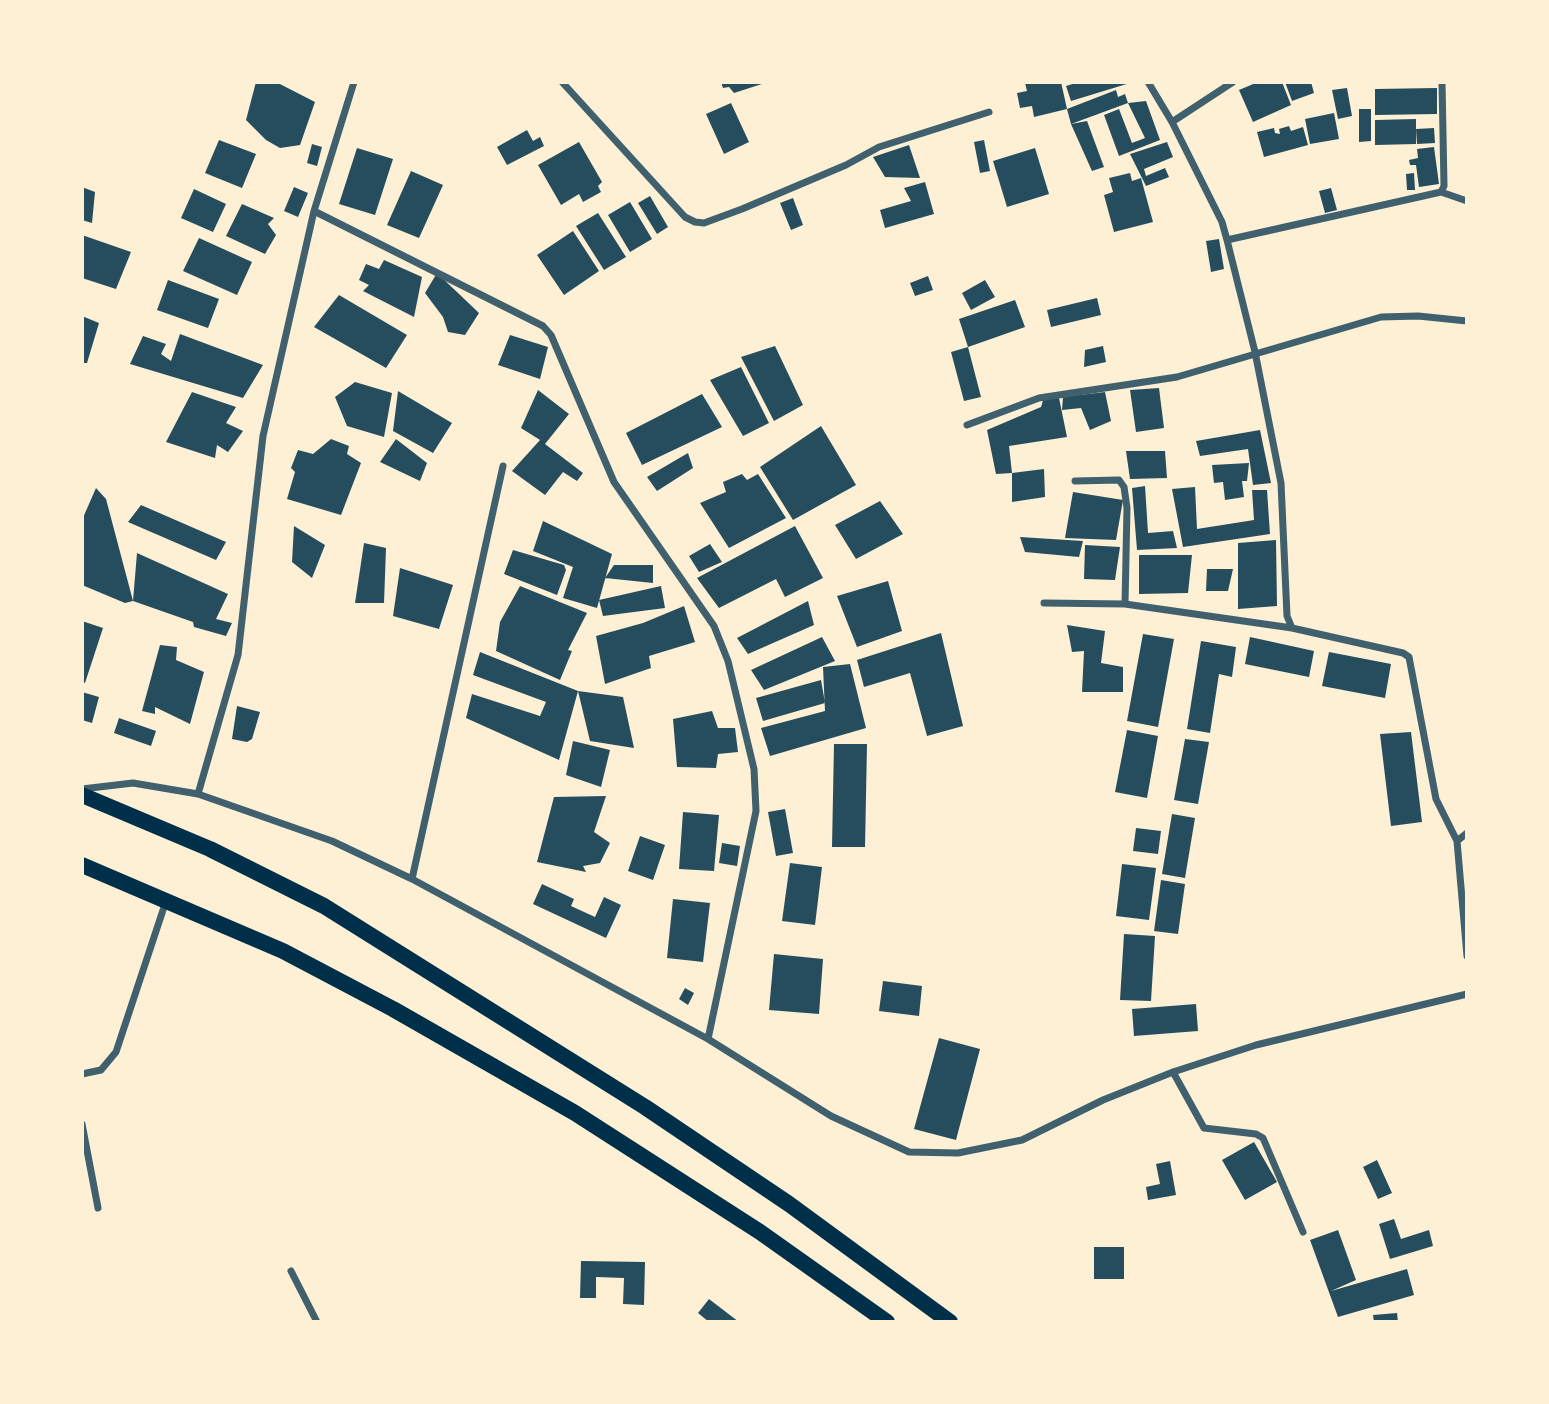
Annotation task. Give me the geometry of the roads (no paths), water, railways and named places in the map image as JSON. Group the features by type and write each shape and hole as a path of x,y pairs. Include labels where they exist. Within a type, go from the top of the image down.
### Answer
{"main road":[{"path":"82,795 209,849 324,906 646,1107 789,1204 948,1320"},
{"path":"82,865 295,958 393,1009 575,1113 760,1232 887,1322"}],"street":[{"path":"198,794 238,655 263,436 314,211 354,82"},
{"path":"562,82 685,217 704,223 846,165 879,147 989,111"},
{"path":"1148,82 1172,122 1222,222 1227,240 1255,352 1281,483 1287,616 1292,628"},
{"path":"1172,122 1233,82"},
{"path":"1441,192 1444,186 1442,82"},
{"path":"1227,240 1441,192 1467,201"},
{"path":"314,211 543,326 551,335 614,482 714,626 728,661 754,769 756,811 708,1039"},
{"path":"967,425 1039,398 1086,388 1177,377 1381,317 1418,316 1467,321"},
{"path":"412,878 503,466"},
{"path":"1075,481 1119,481 1124,487 1125,604"},
{"path":"1044,603 1125,604 1292,628 1403,653 1409,657 1436,799 1457,841 1467,956"},
{"path":"82,789 133,783 198,794 332,841 412,878 708,1039 831,1116 909,1152 958,1153 1022,1140 1103,1100 1173,1072 1256,1045 1467,994"},
{"path":"1457,841 1467,833"},
{"path":"82,1074 101,1070 116,1052 166,901"},
{"path":"1173,1072 1204,1128 1256,1134 1263,1138 1303,1232"},
{"path":"82,1124 98,1208"},
{"path":"291,1271 317,1322"}]}
